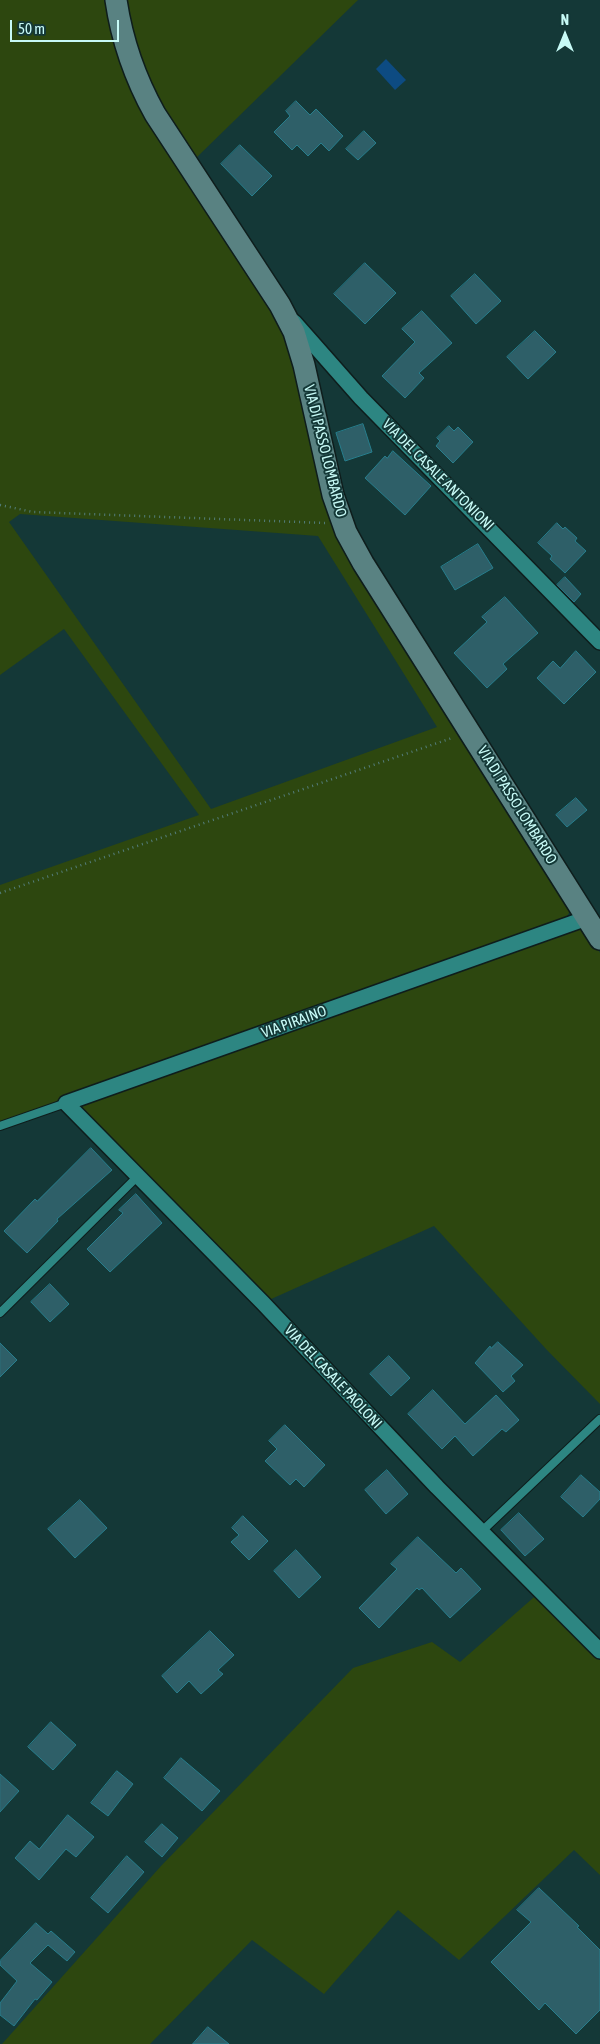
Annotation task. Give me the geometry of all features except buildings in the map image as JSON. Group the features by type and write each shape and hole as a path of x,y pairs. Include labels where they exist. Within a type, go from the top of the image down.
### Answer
{"street":[{"name":"VIA DI PASSO LOMBARDO","path":"116,0 130,61 151,107 280,305 300,349 330,484 342,524 363,562 600,939"},
{"name":"VIA DEL CASALE ANTONIONI","path":"280,305 356,392 600,642"},
{"name":"VIA PIRAINO","path":"66,1103 587,918"},
{"name":"VIA DEL CASALE PAOLONI","path":"66,1103 263,1303 437,1488 600,1651"}],"lane":[{"name":"VIA PIRAINO","path":"0,1126 66,1103"},
{"path":"0,1313 138,1176"},
{"path":"482,1531 600,1419"}],"path":[{"path":"0,505 33,512 342,524"},
{"path":"0,893 471,731"}],"green space":[{"path":"0,0 109,0 114,32 285,329 325,492 570,902 570,911 566,918 0,1126 0,885 199,815 64,629 0,675","holes":["20,514 318,536 437,727 211,809 9,522"]},
{"path":"124,0 358,0 195,159 138,62"},
{"path":"585,925 600,953 600,1404 546,1349 434,1226 269,1300 82,1109 83,1103"},
{"path":"541,1591 600,1651 600,1875 574,1850 459,1960 398,1910 324,1994 252,1940 150,2044 2,2044 161,1866 353,1668 432,1642 460,1662"}],"water":[{"path":"386,59 406,80 395,90 376,69"}]}
